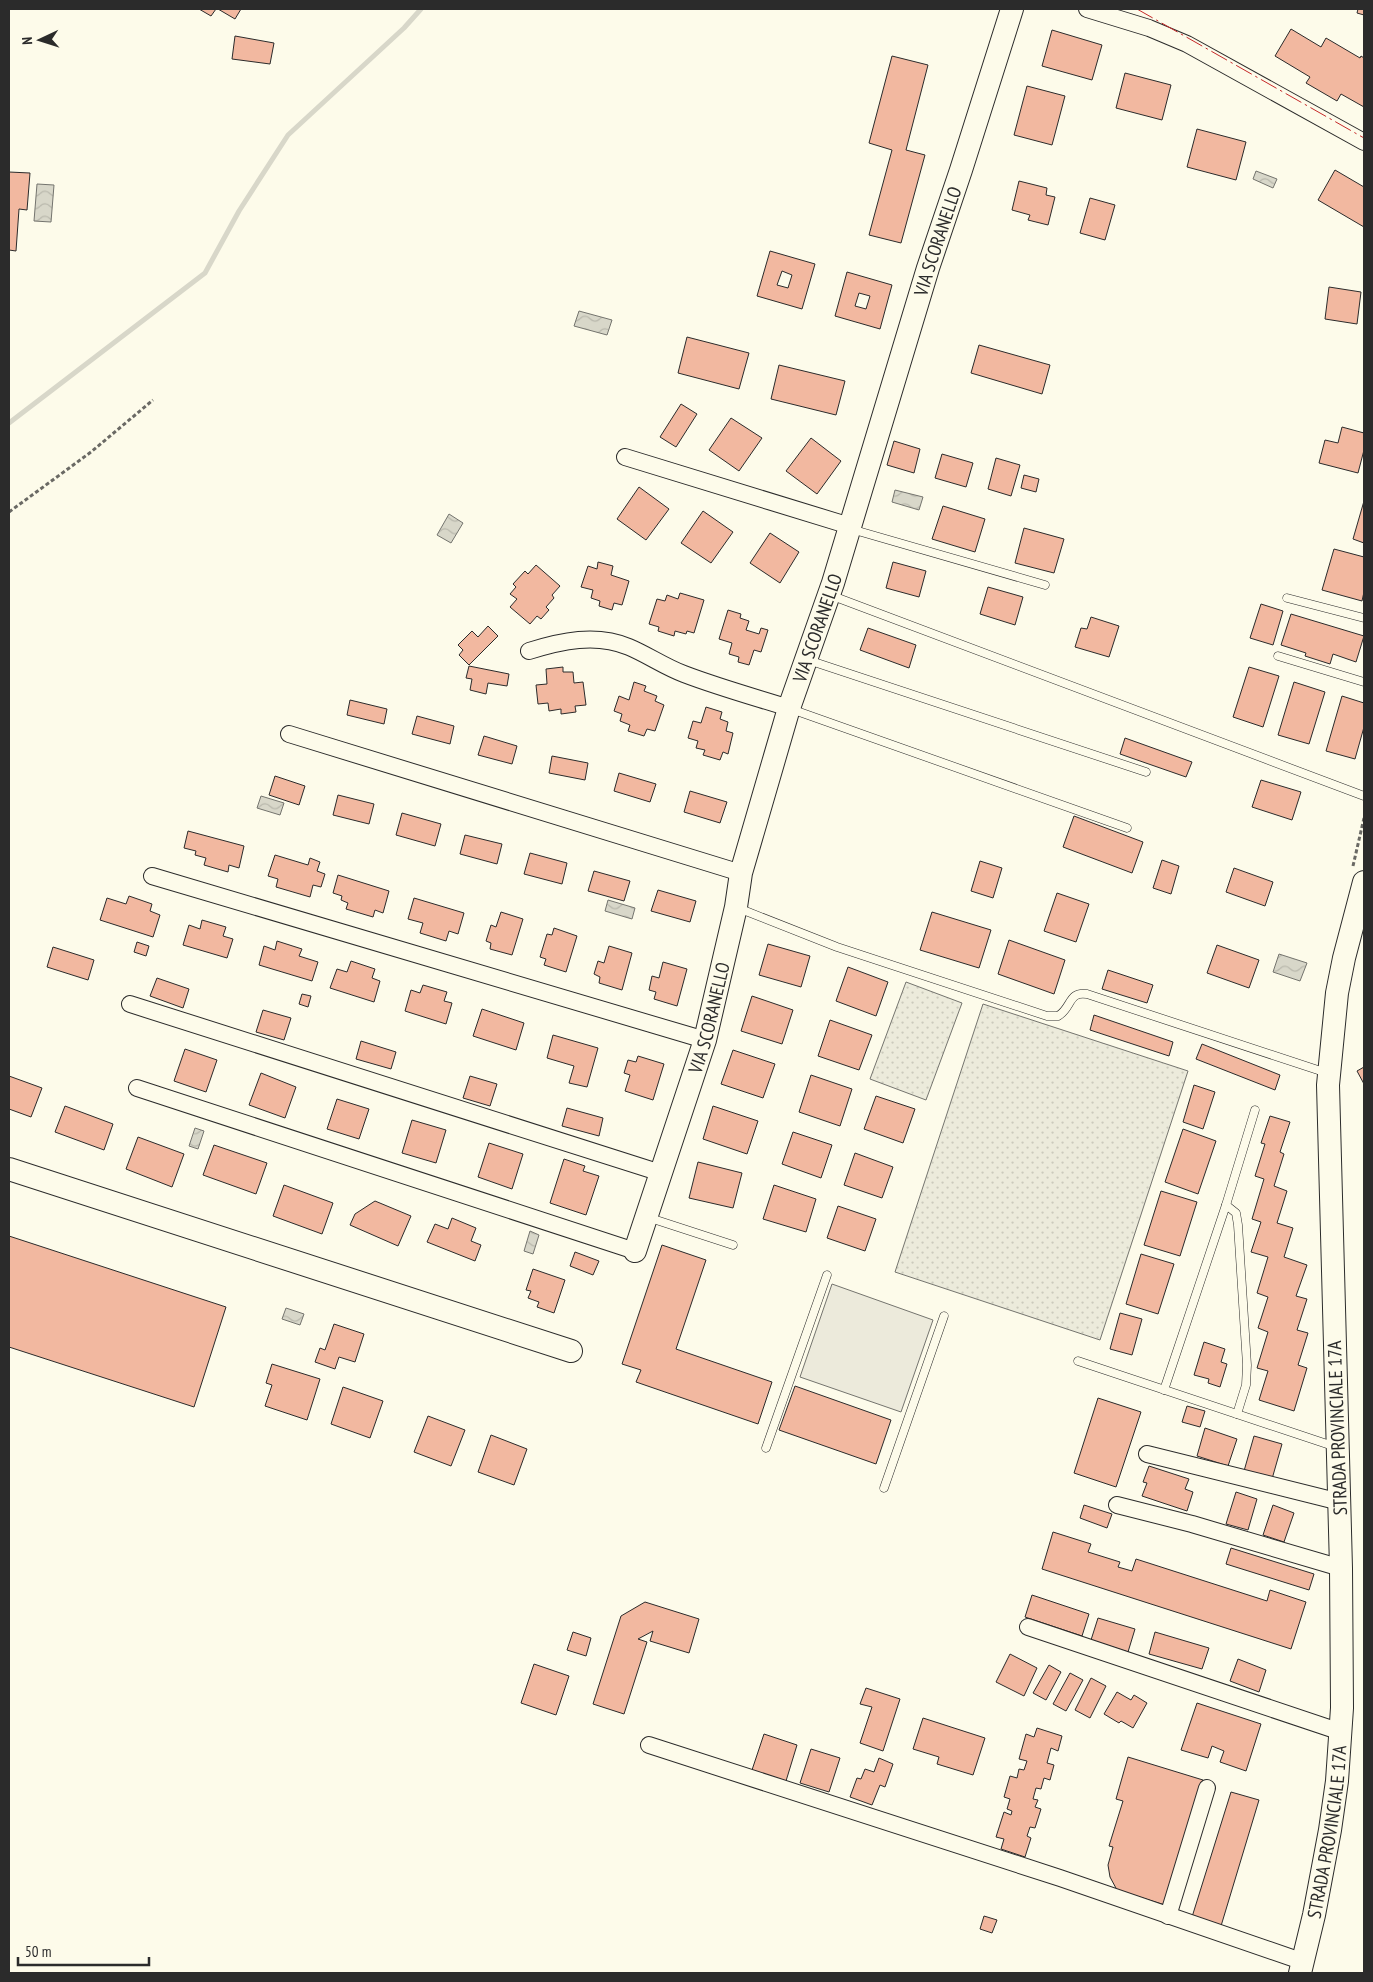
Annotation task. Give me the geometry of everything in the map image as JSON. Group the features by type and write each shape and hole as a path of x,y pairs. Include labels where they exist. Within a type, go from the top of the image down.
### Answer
{"street":[{"name":"VIA SCORANELLO","path":"635,1251 705,1040 736,907 741,873 789,708 850,527 928,268 1012,9"},
{"path":"1087,9 1149,28 1187,44 1364,142"},
{"path":"625,457 850,527"},
{"path":"529,651 576,639 616,642 628,646 669,668 789,708"},
{"path":"289,734 741,873"},
{"path":"152,876 705,1040"},
{"name":"STRADA PROVINCIALE 17A","path":"1302,1968 1330,1830 1341,1732 1343,1681 1342,1568 1328,1128 1328,1073 1340,975 1364,882"},
{"path":"130,1004 662,1173"},
{"path":"137,1088 635,1251"},
{"path":"9,1170 571,1351"},
{"path":"1147,1454 1340,1502"},
{"path":"1117,1505 1192,1524 1342,1568"},
{"path":"1028,1627 1341,1732"},
{"path":"649,1745 1060,1878 1168,1916 1302,1968"},
{"path":"1168,1916 1207,1788"}],"lane":[{"path":"850,527 1045,585"},
{"path":"828,594 1364,796"},
{"path":"1287,598 1364,618"},
{"path":"1278,656 1364,682"},
{"path":"806,659 1146,772"},
{"path":"789,708 1127,828"},
{"path":"736,907 837,947 1047,1016 1058,1016 1066,1010 1075,995 1087,994 1328,1073"},
{"path":"1164,1390 1226,1205 1255,1110"},
{"path":"1226,1205 1236,1213 1238,1225 1247,1365 1246,1386 1237,1414"},
{"path":"647,1217 733,1245"},
{"path":"766,1448 826,1275"},
{"path":"884,1488 944,1316"},
{"path":"1078,1361 1338,1448"}],"path":[{"path":"9,512 91,452 152,400"}],"shaded area":[{"path":"906,982 962,1003 926,1100 870,1079"},
{"path":"983,1004 1188,1071 1100,1340 895,1272"},
{"path":"832,1284 933,1320 901,1412 800,1377"}],"water":[{"path":"1256,171 1277,179 1273,188 1253,179"},
{"path":"37,184 54,185 51,222 34,221"},
{"path":"579,311 612,320 607,335 574,326"},
{"path":"895,490 923,497 919,510 892,502"},
{"path":"449,514 463,523 451,543 437,535"},
{"path":"261,796 284,803 280,815 257,808"},
{"path":"608,900 635,908 632,919 605,911"},
{"path":"1279,954 1307,963 1300,981 1273,972"},
{"path":"195,1128 204,1131 198,1149 189,1146"},
{"path":"530,1231 539,1235 533,1254 524,1251"},
{"path":"286,1308 304,1314 300,1325 282,1319"}],"building":[{"path":"199,9 216,9 211,16"},
{"path":"218,9 241,9 235,19"},
{"path":"1358,9 1364,9 1364,15 1357,13"},
{"path":"1291,29 1321,47 1326,38 1360,58 1361,56 1364,58 1364,107 1341,94 1337,101 1306,83 1310,77 1275,56"},
{"path":"1052,30 1102,45 1092,80 1042,66"},
{"path":"235,36 274,43 270,64 232,59"},
{"path":"892,56 928,65 906,150 925,155 901,243 869,235 892,150 869,143"},
{"path":"1125,73 1171,85 1162,120 1116,108"},
{"path":"1027,86 1065,96 1052,145 1014,135"},
{"path":"1197,129 1246,142 1236,180 1187,167"},
{"path":"1335,170 1364,187 1364,227 1318,200"},
{"path":"9,172 30,173 27,210 19,209 16,251 9,250"},
{"path":"1019,181 1047,188 1046,195 1055,197 1048,225 1028,220 1030,215 1012,210"},
{"path":"1090,198 1115,205 1105,240 1080,233"},
{"path":"770,251 815,264 802,309 757,296","holes":["782,271 792,275 788,288 777,285"]},
{"path":"847,272 892,285 880,329 835,316","holes":["859,293 870,296 866,309 855,306"]},
{"path":"1329,287 1361,292 1357,324 1325,319"},
{"path":"687,337 749,353 739,389 678,373"},
{"path":"979,345 1050,365 1042,394 971,373"},
{"path":"779,365 845,381 836,415 771,399"},
{"path":"681,404 697,414 676,447 660,437"},
{"path":"731,418 762,438 739,471 709,450"},
{"path":"1342,427 1364,433 1364,450 1358,473 1319,463 1325,440 1338,443"},
{"path":"811,438 841,461 817,494 786,471"},
{"path":"894,441 920,449 914,473 887,465"},
{"path":"942,454 973,463 966,487 935,478"},
{"path":"996,458 1020,465 1011,496 988,489"},
{"path":"1024,475 1039,479 1036,492 1021,488"},
{"path":"639,487 669,509 646,540 617,519"},
{"path":"1364,501 1364,543 1353,539"},
{"path":"943,506 985,519 975,552 932,539"},
{"path":"703,511 733,532 711,563 681,543"},
{"path":"1024,528 1064,539 1054,573 1015,563"},
{"path":"770,533 799,552 780,583 750,563"},
{"path":"1334,549 1364,557 1364,592 1362,601 1322,590"},
{"path":"598,562 613,566 611,575 629,581 622,605 614,603 612,610 599,606 600,601 591,598 593,590 581,587 588,566 597,569"},
{"path":"893,562 926,571 919,597 886,588"},
{"path":"536,565 560,586 552,595 554,598 546,607 549,610 541,619 537,616 530,624 510,607 517,599 510,594 516,587 513,584 525,571 528,574"},
{"path":"988,587 1023,597 1015,625 980,614"},
{"path":"680,593 704,600 694,633 687,631 686,634 675,631 674,636 658,631 659,627 649,624 657,599 665,601 667,595 678,599"},
{"path":"1261,604 1283,611 1273,645 1250,638"},
{"path":"728,610 741,614 740,618 749,621 746,630 759,634 761,628 768,630 761,652 754,650 749,665 738,662 739,657 729,654 732,643 719,639"},
{"path":"1291,614 1364,636 1356,662 1333,654 1330,664 1305,656 1306,653 1281,645"},
{"path":"1091,617 1119,626 1109,657 1075,647 1081,628 1087,629"},
{"path":"488,626 498,636 469,665 459,655 463,650 458,645 472,631 478,637"},
{"path":"868,628 916,645 909,668 860,650"},
{"path":"469,666 509,674 507,686 488,683 486,694 470,690 472,679 466,678"},
{"path":"563,667 563,672 573,672 574,683 583,682 586,705 575,706 576,712 561,714 561,709 549,711 548,703 538,704 536,685 547,684 546,669"},
{"path":"1249,667 1279,676 1263,727 1233,717"},
{"path":"634,682 646,686 644,691 657,696 655,701 664,705 655,731 647,729 644,736 628,731 630,725 620,721 622,714 614,711 619,696 629,700"},
{"path":"1294,682 1325,692 1309,744 1278,735"},
{"path":"1342,696 1364,703 1364,727 1355,759 1326,751"},
{"path":"350,700 387,709 384,724 347,715"},
{"path":"706,707 722,712 720,719 728,722 726,731 733,733 728,754 723,752 720,760 703,755 705,750 696,748 698,741 688,738 693,721 701,723"},
{"path":"417,716 454,726 450,744 412,734"},
{"path":"484,736 517,746 512,764 478,755"},
{"path":"1125,738 1192,762 1186,777 1120,754"},
{"path":"552,756 588,763 585,780 549,773"},
{"path":"619,773 656,784 650,802 614,791"},
{"path":"275,776 305,786 299,805 269,795"},
{"path":"1261,780 1301,792 1292,820 1252,807"},
{"path":"690,791 727,802 720,823 684,812"},
{"path":"338,795 374,804 369,824 333,815"},
{"path":"402,813 441,824 435,846 396,835"},
{"path":"1074,816 1143,842 1132,873 1063,847"},
{"path":"188,831 244,846 239,868 229,865 228,872 204,865 206,858 195,855 196,851 184,848"},
{"path":"465,835 502,844 497,864 460,854"},
{"path":"530,853 567,863 562,884 524,874"},
{"path":"275,855 308,865 310,858 320,862 317,871 325,874 321,887 313,885 310,897 276,887 278,879 268,876"},
{"path":"1162,860 1179,866 1171,894 1153,888"},
{"path":"980,861 1002,868 993,898 971,891"},
{"path":"1234,868 1273,882 1265,906 1226,892"},
{"path":"594,871 630,881 624,901 588,891"},
{"path":"338,875 389,891 383,913 375,910 373,917 346,909 348,903 341,900 342,896 333,893"},
{"path":"658,890 696,901 690,922 651,911"},
{"path":"1057,893 1089,904 1076,942 1044,931"},
{"path":"129,896 152,904 150,911 160,915 153,937 100,920 107,898 126,904"},
{"path":"414,898 464,913 458,934 449,931 446,941 420,933 423,923 408,919"},
{"path":"501,912 523,919 512,955 490,949 491,943 486,941 491,925 496,927"},
{"path":"932,912 991,930 979,968 920,950"},
{"path":"202,920 226,927 223,936 233,939 227,958 183,945 189,925 200,929"},
{"path":"554,928 577,936 566,972 544,965 546,959 540,957 547,934 552,935"},
{"path":"1009,940 1065,960 1054,994 998,974"},
{"path":"277,941 302,949 299,956 318,962 312,981 259,965 264,946 275,950"},
{"path":"137,942 149,946 146,956 134,952"},
{"path":"768,944 810,956 801,987 759,975"},
{"path":"1217,945 1259,960 1249,988 1207,973"},
{"path":"609,946 632,953 622,990 599,983 600,977 594,974 598,961 604,963"},
{"path":"53,947 94,960 88,980 47,967"},
{"path":"351,961 375,969 372,978 380,981 374,1002 330,988 337,969 347,972"},
{"path":"663,962 687,969 677,1006 654,999 656,992 649,990 652,976 659,978"},
{"path":"848,967 888,982 876,1016 836,1001"},
{"path":"1108,970 1153,985 1147,1003 1102,989"},
{"path":"157,978 189,989 183,1008 150,996"},
{"path":"423,985 447,992 444,1001 452,1003 446,1024 405,1011 411,990 420,993"},
{"path":"302,994 311,996 308,1007 299,1004"},
{"path":"752,996 793,1010 782,1044 741,1031"},
{"path":"482,1009 524,1023 516,1050 473,1036"},
{"path":"263,1010 291,1018 284,1040 256,1032"},
{"path":"1094,1015 1173,1042 1169,1056 1090,1030"},
{"path":"830,1020 872,1035 859,1070 818,1056"},
{"path":"553,1035 598,1048 587,1087 569,1083 574,1066 547,1058"},
{"path":"361,1041 396,1052 391,1069 356,1059"},
{"path":"1202,1044 1280,1075 1275,1090 1196,1059"},
{"path":"185,1049 217,1060 206,1092 174,1081"},
{"path":"733,1050 775,1064 763,1098 721,1084"},
{"path":"638,1056 664,1064 653,1100 625,1091 630,1075 624,1073 628,1060 636,1062"},
{"path":"1364,1067 1364,1084 1357,1071"},
{"path":"261,1073 296,1087 285,1118 249,1105"},
{"path":"811,1075 852,1089 840,1126 799,1112"},
{"path":"9,1076 42,1088 31,1117 9,1109"},
{"path":"470,1076 497,1084 490,1106 463,1098"},
{"path":"1194,1085 1215,1092 1203,1129 1183,1122"},
{"path":"876,1096 915,1109 903,1143 864,1129"},
{"path":"337,1099 369,1109 359,1139 327,1129"},
{"path":"65,1106 113,1124 104,1150 55,1132"},
{"path":"713,1106 758,1121 747,1154 703,1139"},
{"path":"567,1108 603,1118 599,1136 562,1126"},
{"path":"1270,1116 1290,1122 1280,1152 1284,1154 1274,1186 1287,1191 1277,1223 1293,1228 1284,1257 1307,1265 1296,1296 1307,1299 1297,1330 1308,1333 1298,1365 1307,1368 1294,1411 1259,1400 1268,1371 1257,1368 1268,1332 1258,1328 1268,1297 1257,1293 1268,1257 1251,1252 1261,1222 1252,1219 1264,1179 1255,1176 1265,1144 1261,1143"},
{"path":"412,1120 446,1130 436,1163 402,1153"},
{"path":"1183,1129 1216,1141 1198,1194 1165,1182"},
{"path":"793,1132 832,1145 821,1178 782,1164"},
{"path":"138,1137 184,1154 172,1187 126,1169"},
{"path":"489,1143 523,1154 512,1189 478,1177"},
{"path":"214,1145 267,1163 256,1194 203,1175"},
{"path":"855,1153 893,1167 882,1198 844,1185"},
{"path":"564,1159 585,1166 583,1171 599,1176 586,1215 550,1203"},
{"path":"698,1162 742,1173 733,1208 689,1198"},
{"path":"284,1185 333,1203 322,1234 273,1216"},
{"path":"774,1185 816,1199 806,1232 763,1219"},
{"path":"1161,1191 1197,1202 1180,1256 1144,1245"},
{"path":"375,1201 411,1216 398,1246 350,1225 355,1214"},
{"path":"838,1206 876,1219 865,1251 827,1238"},
{"path":"452,1218 476,1228 471,1241 481,1245 475,1261 427,1242 435,1224 448,1229"},
{"path":"9,1236 226,1307 194,1407 9,1347"},
{"path":"662,1245 706,1260 676,1349 772,1382 758,1424 636,1382 641,1370 622,1364"},
{"path":"575,1252 599,1261 593,1275 570,1266"},
{"path":"1141,1254 1174,1264 1158,1314 1126,1304"},
{"path":"533,1269 565,1280 554,1313 537,1307 539,1302 528,1298 531,1291 526,1290"},
{"path":"1120,1313 1142,1319 1132,1355 1110,1349"},
{"path":"334,1324 364,1334 355,1362 339,1357 335,1369 315,1362 320,1348 325,1350"},
{"path":"1204,1342 1225,1349 1221,1362 1227,1364 1220,1387 1208,1383 1209,1379 1194,1375"},
{"path":"272,1364 320,1379 307,1420 265,1406 272,1385 266,1383"},
{"path":"795,1386 891,1420 876,1464 779,1430"},
{"path":"343,1387 383,1401 370,1438 331,1424"},
{"path":"1098,1398 1141,1412 1116,1487 1074,1473"},
{"path":"1187,1406 1205,1411 1200,1427 1182,1422"},
{"path":"428,1416 465,1430 451,1466 414,1452"},
{"path":"1205,1428 1237,1439 1228,1466 1197,1456"},
{"path":"491,1435 527,1449 514,1485 478,1472"},
{"path":"1254,1436 1282,1444 1272,1479 1244,1471"},
{"path":"1149,1466 1189,1479 1185,1489 1193,1492 1187,1511 1142,1496 1147,1483 1143,1482"},
{"path":"1236,1492 1257,1499 1248,1530 1226,1524"},
{"path":"1084,1505 1112,1514 1107,1528 1080,1518"},
{"path":"1273,1505 1294,1513 1284,1542 1263,1535"},
{"path":"1053,1532 1091,1544 1088,1552 1120,1562 1118,1567 1132,1571 1136,1559 1267,1601 1270,1590 1306,1602 1291,1649 1042,1569"},
{"path":"1231,1548 1314,1574 1309,1590 1226,1564"},
{"path":"1032,1595 1089,1614 1082,1636 1025,1617"},
{"path":"645,1602 699,1619 689,1653 650,1641 653,1631 638,1639 647,1642 624,1714 593,1704 621,1616"},
{"path":"1098,1618 1135,1629 1128,1652 1091,1640"},
{"path":"573,1632 591,1638 586,1656 567,1650"},
{"path":"1155,1632 1209,1648 1202,1669 1149,1654"},
{"path":"1010,1654 1037,1668 1024,1696 996,1682"},
{"path":"1238,1659 1266,1670 1259,1692 1230,1681"},
{"path":"534,1664 569,1676 556,1715 521,1703"},
{"path":"1049,1665 1061,1672 1046,1700 1033,1693"},
{"path":"1070,1673 1083,1680 1066,1711 1053,1704"},
{"path":"1091,1678 1106,1686 1090,1718 1075,1710"},
{"path":"866,1688 900,1699 883,1751 860,1743 872,1707 860,1704"},
{"path":"1117,1692 1131,1700 1134,1695 1147,1703 1133,1728 1121,1721 1119,1723 1104,1714"},
{"path":"1197,1703 1261,1724 1246,1771 1220,1762 1224,1751 1212,1746 1208,1758 1181,1750"},
{"path":"923,1718 985,1738 973,1775 937,1764 939,1757 913,1749"},
{"path":"1037,1728 1062,1736 1058,1751 1051,1748 1047,1763 1054,1765 1050,1780 1044,1778 1041,1789 1036,1788 1033,1799 1038,1800 1035,1807 1041,1809 1035,1828 1030,1827 1027,1836 1031,1838 1025,1857 1001,1849 1004,1839 996,1837 1004,1812 1011,1815 1012,1811 1007,1809 1010,1799 1004,1797 1010,1776 1017,1778 1019,1769 1024,1770 1027,1761 1019,1759 1026,1734 1034,1737"},
{"path":"764,1734 797,1745 786,1781 752,1770"},
{"path":"811,1749 840,1758 829,1792 800,1783"},
{"path":"1128,1757 1203,1780 1165,1905 1117,1890 1110,1877 1108,1865 1113,1847 1109,1846 1123,1801 1116,1799"},
{"path":"879,1758 893,1764 885,1787 880,1785 872,1805 850,1797 857,1778 861,1779 865,1769 874,1772"},
{"path":"1231,1792 1259,1800 1221,1926 1192,1917"},
{"path":"984,1916 997,1920 992,1933 980,1929"}],"waterway":[{"path":"9,423 205,273 239,211 288,135 404,28 421,9"}],"power":[{"path":"1137,9 1364,138"}]}
